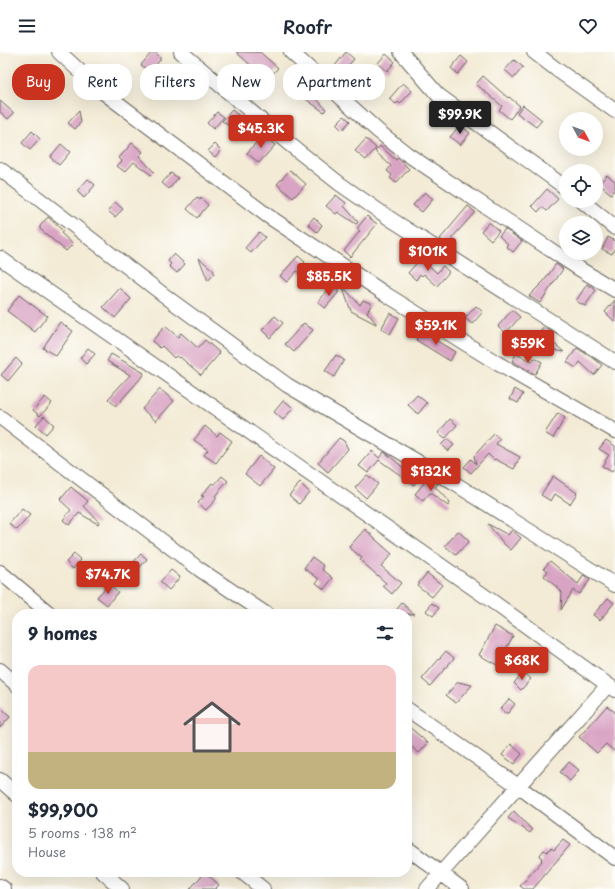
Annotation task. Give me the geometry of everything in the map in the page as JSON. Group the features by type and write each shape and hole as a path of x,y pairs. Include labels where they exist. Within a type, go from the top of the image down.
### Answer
{"street":[{"path":"59,52 99,89 268,216 387,295 497,363 615,431"},
{"path":"181,52 340,184 389,218 615,362"},
{"path":"291,52 378,131 407,154 578,268 615,290"},
{"path":"401,52 438,95 559,183"},
{"path":"534,52 615,111"},
{"path":"0,169 173,302 287,385 457,485 615,585"},
{"path":"591,208 615,228"},
{"path":"0,258 489,599 612,688 518,786 427,889"},
{"path":"0,417 198,569 258,609"},
{"path":"0,572 44,609"},
{"path":"0,670 12,681"},
{"path":"412,712 518,786 615,858"},
{"path":"0,780 12,791"},
{"path":"412,852 462,889"},
{"path":"109,877 122,889"},
{"path":"248,877 263,889"},
{"path":"0,886 4,889"}],"building":[{"path":"152,52 155,52 160,57 160,60 157,64 142,64"},
{"path":"236,52 260,52 274,64 249,64"},
{"path":"346,52 354,59 350,64 336,64"},
{"path":"386,54 395,62 387,71 385,69 385,64 378,63"},
{"path":"461,56 468,62 458,74 451,68"},
{"path":"514,60 523,67 514,78 505,70"},
{"path":"483,76 508,98 509,97 520,106 510,119 499,110 502,106 476,84"},
{"path":"403,83 412,91 400,104 398,102 396,104 389,99"},
{"path":"307,100 318,100 326,109 324,112"},
{"path":"0,101 14,113 8,119 0,112"},
{"path":"523,105 542,120 536,127 517,113"},
{"path":"232,110 244,120 236,129 231,124 229,126 222,121"},
{"path":"79,111 81,122 75,129 68,123"},
{"path":"217,112 224,117 213,129 207,123"},
{"path":"344,116 350,121 342,130 336,124"},
{"path":"460,125 470,133 460,145 450,137"},
{"path":"32,131 40,139 30,150 22,143"},
{"path":"263,135 275,145 259,163 247,153"},
{"path":"366,139 376,148 366,160 355,151"},
{"path":"132,143 143,152 139,156 154,172 151,175 134,162 125,172 117,166 122,161 119,158"},
{"path":"61,144 70,152 59,165 50,157"},
{"path":"215,144 221,150 215,157 208,151"},
{"path":"380,146 396,160 398,158 409,169 396,183 390,178 392,175 387,171 391,166 375,151"},
{"path":"290,170 306,184 293,198 277,184"},
{"path":"171,173 178,178 169,189 162,183"},
{"path":"607,175 615,181 615,189 611,194 603,187 603,180"},
{"path":"88,179 95,185 84,198 77,191"},
{"path":"547,189 558,199 547,211 542,207 538,212 532,206"},
{"path":"425,192 433,199 422,212 413,205"},
{"path":"336,195 346,203 344,206 358,222 356,224 338,212 336,214 326,206"},
{"path":"197,197 200,200 201,198 208,205 197,218 187,209"},
{"path":"115,202 123,209 115,217 108,211"},
{"path":"468,206 475,212 452,238 456,242 451,247 440,239"},
{"path":"367,216 377,224 350,257 344,251 360,231 358,230 358,227"},
{"path":"48,217 63,231 61,233 73,244 66,251 40,229 40,226"},
{"path":"314,217 322,225 317,232 308,224"},
{"path":"489,222 499,231 491,240 481,231"},
{"path":"505,229 522,241 513,252 506,246 508,244 499,236"},
{"path":"259,232 265,237 251,253 245,248"},
{"path":"608,237 615,241 615,248 612,254 603,250"},
{"path":"174,254 185,264 177,273 169,266 171,264 168,261"},
{"path":"298,256 305,262 303,264 317,280 314,283 297,271 287,282 280,276"},
{"path":"199,258 214,271 214,274 208,281"},
{"path":"421,258 437,273 443,266 449,272 437,286 424,274 422,276 420,274 416,280 408,273"},
{"path":"556,264 563,269 540,303 529,296 544,281"},
{"path":"587,284 596,290 585,306 576,301"},
{"path":"332,285 338,290 338,293 325,308 318,302"},
{"path":"342,286 360,305 363,300 372,304 367,312 376,324 351,311"},
{"path":"120,288 131,299 115,318 103,307"},
{"path":"19,295 47,316 35,332 7,311"},
{"path":"615,300 615,322 605,312"},
{"path":"476,306 483,312 472,324 465,318"},
{"path":"512,310 520,317 506,333 498,326"},
{"path":"390,313 399,318 390,334 381,329"},
{"path":"275,316 283,323 270,338 262,330"},
{"path":"60,322 73,331 56,356 43,348"},
{"path":"304,323 313,330 294,352 285,344"},
{"path":"165,326 178,337 181,333 198,348 205,340 220,353 201,375 180,357 179,358 176,356 174,358 162,346 160,348 152,341"},
{"path":"544,327 554,333 550,340 564,352 544,349 533,342"},
{"path":"421,331 455,352 450,361 416,340"},
{"path":"88,348 95,354 86,364 80,358"},
{"path":"577,348 602,365 594,375 580,362 576,368 567,362"},
{"path":"111,354 144,373 116,406 108,399 130,375 107,361"},
{"path":"516,354 532,362 534,358 542,362 535,374 512,361"},
{"path":"336,355 344,360 334,377 325,371"},
{"path":"16,358 22,364 8,381 1,375"},
{"path":"160,389 174,401 156,421 142,409"},
{"path":"515,389 523,394 518,403 510,399"},
{"path":"417,395 427,403 418,414 408,405"},
{"path":"45,397 52,403 40,416 33,410"},
{"path":"284,400 293,408 283,420 274,412"},
{"path":"558,413 565,418 553,438 545,433"},
{"path":"44,416 54,425 46,434 36,425"},
{"path":"450,419 457,425 445,439 438,433"},
{"path":"205,426 217,436 220,432 232,441 216,463 204,455 208,450 194,440"},
{"path":"494,434 500,439 496,444 520,457 514,469 495,459 494,460 488,454 471,473 464,467 471,459 476,464 474,456"},
{"path":"339,438 344,441 348,449 328,472 318,463"},
{"path":"447,439 454,445 448,451 441,445"},
{"path":"606,440 615,446 615,467 612,472 602,466 609,455 599,449"},
{"path":"372,451 379,458 384,452 418,480 414,485 379,460 368,473 359,466"},
{"path":"259,456 274,469 260,486 245,474"},
{"path":"367,475 378,484 366,498 355,488"},
{"path":"222,476 228,481 215,496 217,498 206,510 198,503 204,496 201,496 212,483 214,485"},
{"path":"553,476 577,493 570,504 555,494 551,501 541,495"},
{"path":"428,478 438,484 435,487 450,503 448,506 430,493 423,501 415,494"},
{"path":"300,483 309,492 299,504 289,495"},
{"path":"71,487 88,501 84,506 99,522 98,524 79,513 69,525 63,520 71,510 60,500"},
{"path":"22,509 30,515 17,530 9,524"},
{"path":"488,524 508,535 512,530 521,538 511,550 504,544"},
{"path":"365,529 392,554 381,566 401,583 392,594 383,586 386,583 360,560 362,558 349,547"},
{"path":"458,531 469,541 456,555 445,546"},
{"path":"74,554 81,560 73,569 66,562"},
{"path":"141,554 147,559 135,573 129,567"},
{"path":"312,557 324,566 322,569 333,578 324,589 316,583 319,579 304,568"},
{"path":"550,561 578,584 584,575 590,580 579,594 573,590 561,610 562,592 544,576 548,571 544,568"},
{"path":"171,570 180,577 169,590 160,582"},
{"path":"427,573 442,585 432,597 417,585"},
{"path":"109,584 118,592 107,605 97,597"},
{"path":"608,598 614,603 600,620 593,615"},
{"path":"402,603 409,609 397,609"},
{"path":"432,603 439,608 433,616 426,611"},
{"path":"495,626 513,636 497,665 479,655"},
{"path":"446,651 454,658 430,686 422,679"},
{"path":"523,672 531,679 521,690 514,683"},
{"path":"458,682 472,685 456,703 446,695"},
{"path":"509,699 515,704 508,713 505,713 500,709"},
{"path":"607,706 615,712 615,752 606,744 597,753 579,737"},
{"path":"0,708 10,717 0,728"},
{"path":"412,729 428,743 419,753 412,747"},
{"path":"511,744 522,754 514,764 502,755"},
{"path":"569,762 579,770 570,781 560,772"},
{"path":"514,811 532,830 530,833 508,818"},
{"path":"563,840 570,845 533,889 524,889 520,886 542,861 542,858 539,856 544,850 547,852 551,848 554,850"},
{"path":"201,877 210,877 219,885 215,889 190,889"}]}
